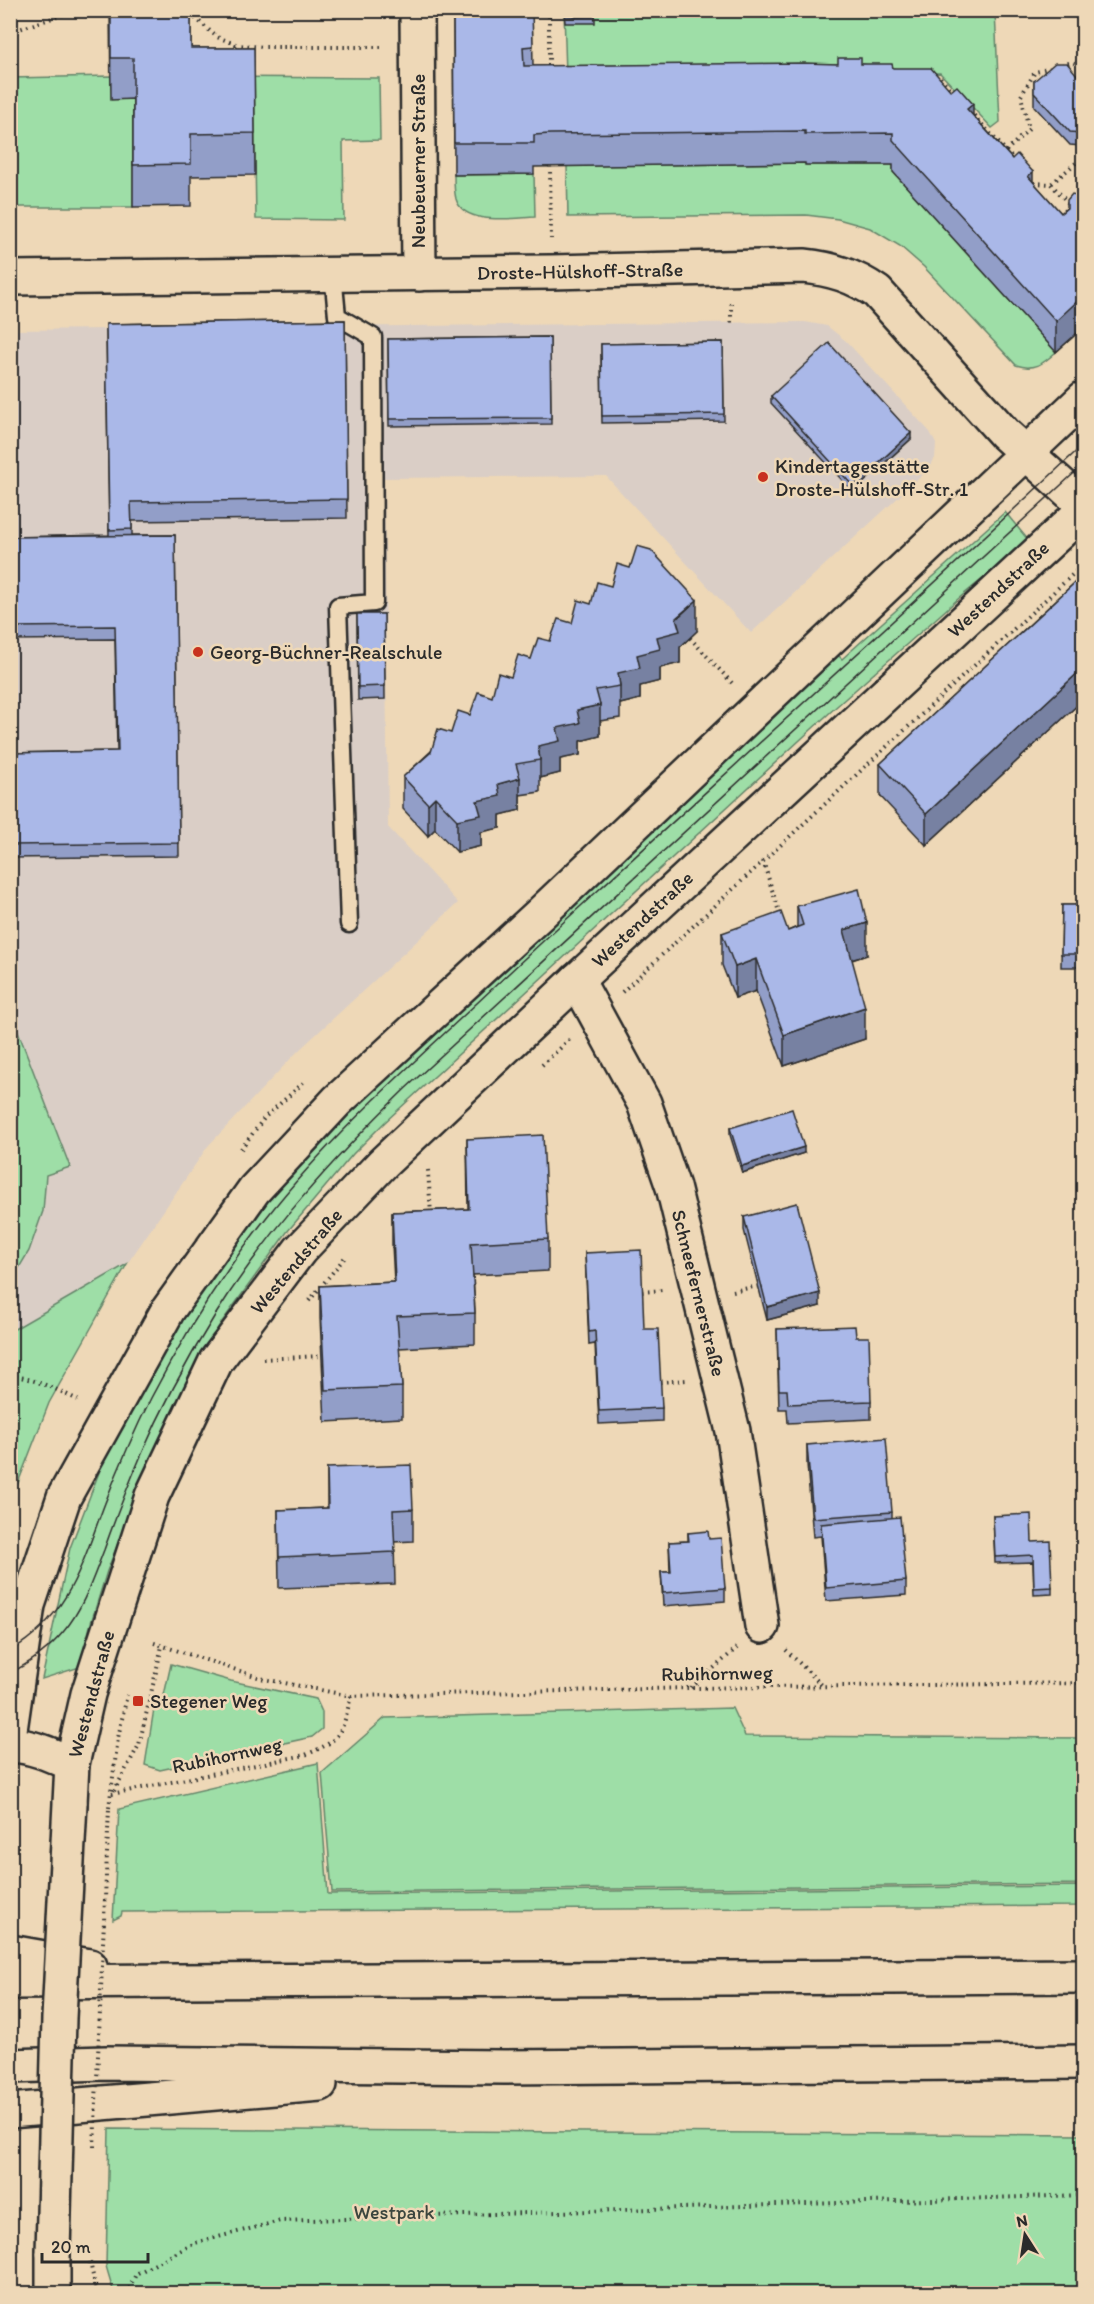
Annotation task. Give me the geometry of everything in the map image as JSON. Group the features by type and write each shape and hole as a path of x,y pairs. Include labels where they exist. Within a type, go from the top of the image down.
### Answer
{"main road":[{"name":"Neubeuerner Straße","path":"417,10 419,274"},
{"name":"Droste-Hülshoff-Straße","path":"10,278 419,274 804,266 826,268 860,280 877,292 1004,433 1072,495"},
{"path":"10,1730 28,1605 64,1497 168,1310 254,1190 336,1101 540,914 1083,398"},
{"name":"Westendstraße","path":"53,2294 59,2018 72,1764 88,1694 152,1496 216,1361 300,1250 383,1163 1083,510"},
{"name":"Schneefernerstraße","path":"577,980 644,1103 673,1187 732,1431 762,1626"},
{"path":"10,1745 25,1746 72,1764"},
{"path":"10,1952 169,1980"},
{"path":"10,1982 1083,1976"},
{"path":"10,2066 105,2063 504,2067 1083,2062"},
{"path":"10,2111 504,2067"}],"lane":[{"path":"333,274 337,316 373,337 374,603 338,606 349,924"}],"path":[{"path":"10,32 77,10"},
{"path":"186,10 217,37 238,45 230,53"},
{"path":"549,10 549,77"},
{"name":"Neubeuerner Straße","path":"238,45 417,47"},
{"path":"1006,151 1029,129 1021,96 1035,72 1072,62 1083,68"},
{"path":"928,76 939,76 954,93"},
{"path":"968,109 1021,168"},
{"path":"970,122 976,117"},
{"path":"1030,190 1036,185 1051,184 1083,156"},
{"path":"550,166 551,272"},
{"path":"1029,176 1036,185"},
{"path":"1051,184 1071,206"},
{"path":"534,1073 1083,564"},
{"path":"1042,602 1049,610"},
{"path":"690,638 734,685"},
{"path":"972,667 979,675"},
{"path":"903,731 910,739"},
{"path":"763,861 780,916"},
{"path":"419,1178 437,1162"},
{"path":"428,1170 431,1223"},
{"path":"304,1306 349,1253"},
{"path":"267,1350 260,1359 322,1356"},
{"path":"10,1375 29,1378 78,1400"},
{"name":"Rubihornweg","path":"154,1643 264,1679 351,1696 691,1688 1083,1683"},
{"path":"112,1794 139,1745 162,1646"},
{"path":"93,2148 109,1808 118,1738 128,1692"},
{"name":"Rubihornweg","path":"112,1794 304,1755 324,1747 341,1733 351,1696"},
{"path":"127,2294 136,2274 195,2243 280,2221 1083,2195"},
{"path":"89,2253 97,2294"}],"shaded area":[{"name":"Georg-Büchner-Realschule","path":"805,322 827,326 846,341 930,432 936,444 935,458 928,470 751,633 606,476 384,478 388,827 458,903 297,1052 208,1146 127,1264 11,1331 10,330"}],"green space":[{"path":"805,10 805,13 995,11 1000,122 992,128 940,73 566,74 564,11"},
{"path":"111,76 112,99 133,99 133,207 11,207 10,78"},
{"path":"191,77 379,78 380,140 343,141 344,220 256,219 254,89"},
{"path":"805,163 806,165 893,165 893,172 1056,352 1033,367 1016,365 924,267 900,246 870,228 838,219 806,215 568,217 567,166"},
{"path":"534,174 535,217 502,219 478,217 461,208 456,199 454,175"},
{"path":"1005,512 1029,541 958,599 837,706 385,1122 353,1154 287,1232 219,1326 162,1433 107,1571 80,1667 42,1679 70,1548 103,1462 184,1310 298,1157 836,653 842,659"},
{"path":"11,1013 70,1167 46,1175 43,1211 29,1251 11,1281"},
{"path":"127,1264 49,1403 11,1501 11,1331"},
{"path":"171,1664 231,1681 316,1699 322,1712 322,1729 312,1737 160,1770 145,1765 154,1709 161,1709"},
{"path":"732,1708 745,1736 1083,1738 1083,1884 332,1892 322,1773 385,1718"},
{"path":"318,1763 328,1894 1083,1886 1083,1906 122,1912 121,1916 113,1920 119,1809"},
{"name":"Westpark","path":"109,2129 1083,2135 1083,2293 114,2293 106,2266"}],"building":[{"path":"111,10 191,10 191,48 254,48 255,133 191,134 191,164 133,165 133,58 111,58"},
{"path":"453,10 532,10 533,46 523,47 524,66 838,64 838,58 861,58 861,64 892,64 893,68 931,68 951,91 957,86 973,104 967,109 1012,159 1017,154 1033,172 1028,176 1061,213 1067,208 1067,200 1072,194 1080,196 1083,193 1083,296 1056,321 893,140 893,133 805,134 805,131 550,134 534,135 534,143 454,143"},
{"path":"565,10 595,10 595,16 565,17"},
{"path":"1055,63 1067,63 1083,82 1083,130 1081,133 1070,132 1034,93 1034,81"},
{"path":"345,320 347,499 131,502 132,529 109,530 106,324"},
{"path":"550,337 551,418 389,419 388,339"},
{"path":"723,342 724,414 602,416 601,344"},
{"path":"829,343 911,433 853,486 771,396"},
{"path":"175,535 179,843 10,845 10,753 118,751 115,626 10,627 10,537"},
{"path":"637,546 651,550 697,600 676,618 680,631 657,637 660,649 637,655 640,668 618,673 620,686 596,690 600,705 577,710 580,723 557,728 560,741 538,746 540,760 516,764 520,778 498,784 500,796 477,801 481,815 457,820 435,797 428,804 403,777 431,752 438,729 451,733 458,711 470,715 478,692 492,697 498,673 511,677 518,655 531,659 538,638 550,641 558,619 572,623 578,600 591,604 597,582 611,586 617,564 630,568"},
{"path":"1083,575 1083,668 926,814 880,764"},
{"path":"357,614 384,614 385,686 358,687"},
{"path":"859,889 867,923 844,930 865,1007 784,1035 756,959 735,967 722,933 781,912 788,931 803,925 797,906"},
{"path":"1062,905 1083,905 1083,954 1061,954"},
{"path":"792,1109 804,1147 742,1166 730,1128"},
{"path":"543,1135 548,1239 471,1243 475,1313 397,1316 402,1387 325,1390 320,1286 395,1282 392,1212 469,1209 467,1139"},
{"path":"797,1203 820,1293 767,1307 744,1217"},
{"path":"641,1250 644,1329 658,1329 662,1408 599,1411 595,1331 589,1332 585,1253"},
{"path":"855,1326 856,1337 869,1337 871,1401 788,1404 787,1390 779,1390 777,1329"},
{"path":"886,1438 892,1512 813,1518 807,1445"},
{"path":"411,1465 413,1509 393,1510 395,1552 279,1557 278,1510 328,1508 327,1468"},
{"path":"1031,1514 1032,1542 1050,1541 1052,1587 1034,1588 1033,1555 995,1557 993,1516"},
{"path":"900,1517 906,1581 826,1588 821,1524"},
{"path":"708,1531 709,1539 721,1538 725,1588 663,1593 661,1572 671,1572 669,1542 689,1541 688,1533"}],"tram line":[{"path":"10,1651 47,1622 60,1605 81,1567 127,1450 151,1398 177,1351 204,1305 234,1261 266,1218 311,1165 384,1090 1084,444"},
{"path":"10,1673 46,1649 64,1631 77,1613 165,1404 234,1286 302,1197 405,1089 1084,464"}],"place":[{"name":"Kindertagesstätte Droste-Hülshoff-Str. 1","path":"763,477"},
{"name":"Georg-Büchner-Realschule","path":"198,652"},
{"name":"Stegener Weg","path":"138,1701"}]}
